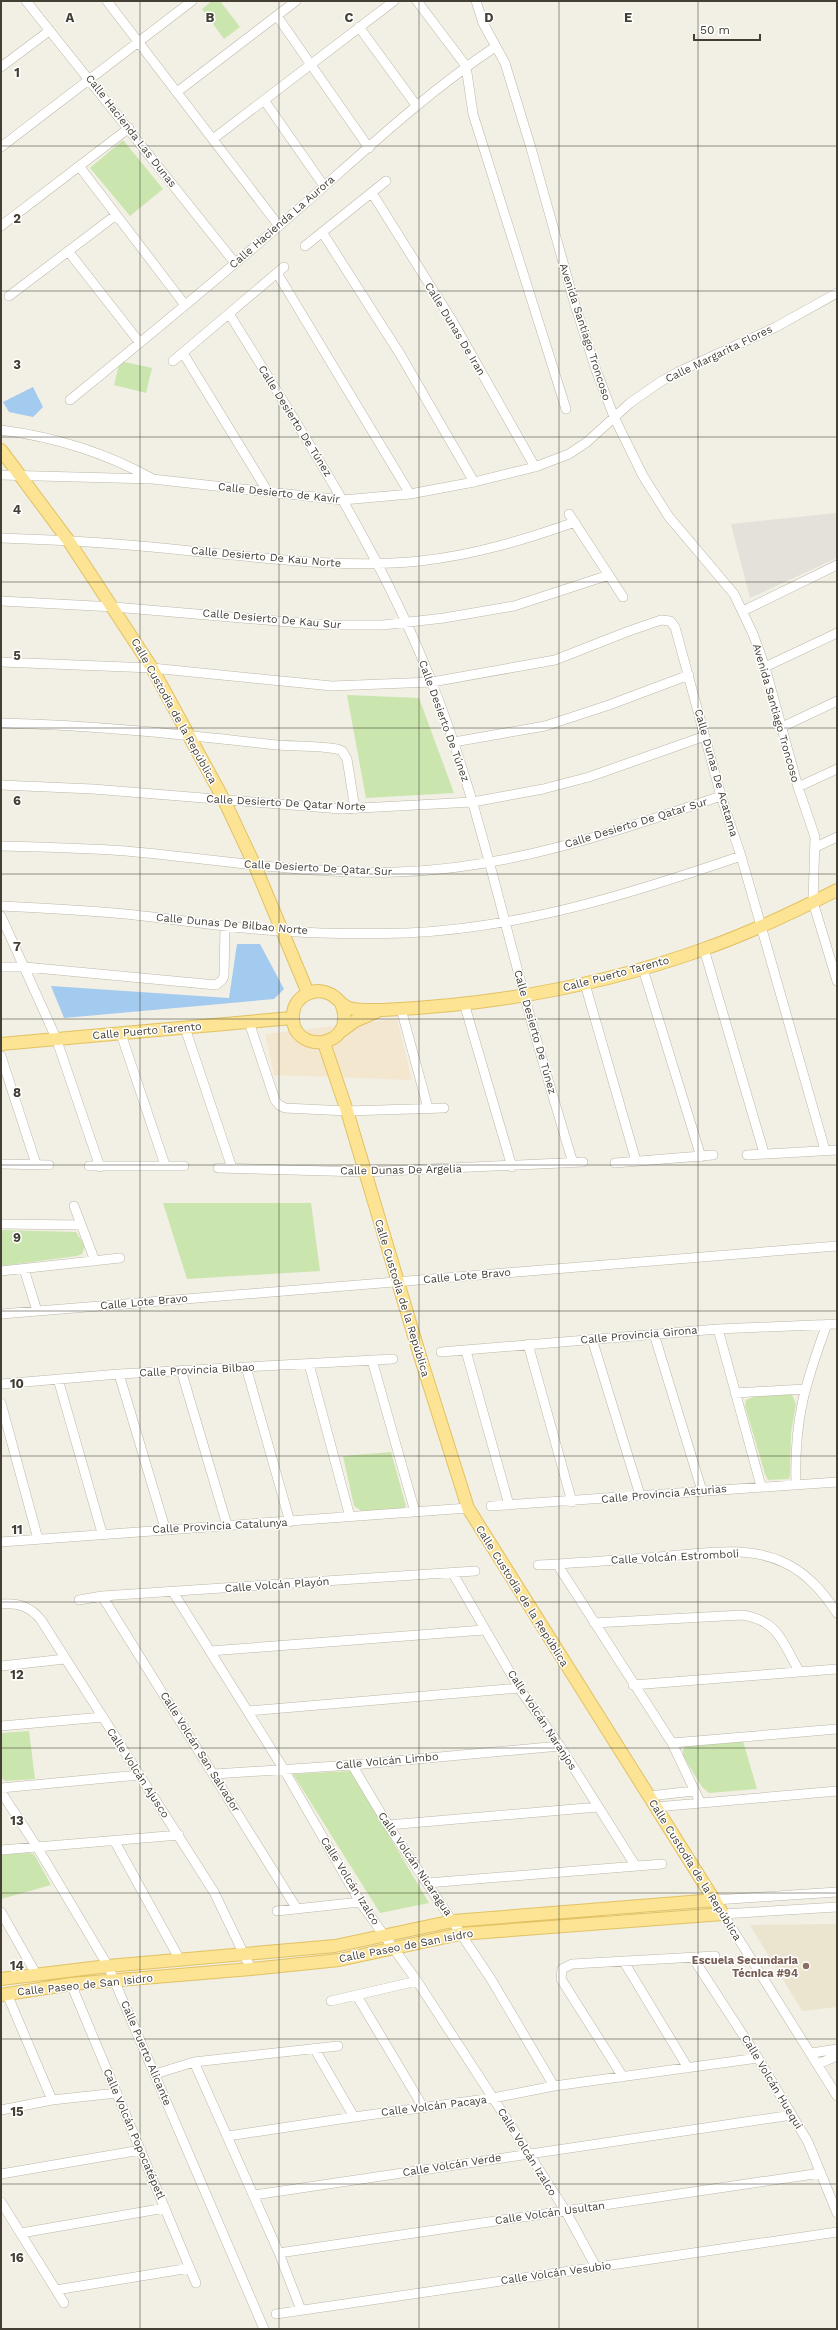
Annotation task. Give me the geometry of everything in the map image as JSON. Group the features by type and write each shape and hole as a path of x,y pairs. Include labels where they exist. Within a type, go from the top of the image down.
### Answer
{"main road":[{"name":"Calle Custodia de la República","path":"1,450 18,475 68,540 114,607 152,668 190,734 224,800 255,866 308,993"},
{"name":"Calle Puerto Tarento","path":"341,1003 358,1010 401,1009 524,996 585,984 643,969 704,949 760,927 837,890"},
{"path":"323,992 336,998 341,1003 344,1019 339,1033 324,1043 306,1040 297,1031 292,1018 296,1004 308,993 323,992"},
{"name":"Calle Puerto Tarento","path":"339,1033 356,1021 383,1010"},
{"name":"Calle Puerto Tarento","path":"1,1044 292,1018"},
{"name":"Calle Custodia de la República","path":"324,1043 347,1111 364,1172 468,1508 723,1914"},
{"name":"Calle Paseo de San Isidro","path":"1,1979 108,1966 335,1946 453,1921 714,1900"},
{"name":"Calle Paseo de San Isidro","path":"4,1994 71,1984 339,1960 460,1934 723,1914"}],"street":[{"name":"Calle Hacienda Las Dunas","path":"26,1 49,31 90,79 235,263"},
{"path":"107,1 279,226"},
{"path":"177,92 296,1"},
{"path":"213,139 394,1"},
{"path":"417,1 466,66 473,114 566,409"},
{"name":"Avenida Santiago Troncoso","path":"476,1 483,23 505,64 513,87 575,305 596,370 614,417 643,476 669,517 720,576 743,611 765,667 816,847 813,902 837,981"},
{"path":"1,147 139,42 188,2"},
{"path":"277,16 368,148"},
{"path":"360,27 416,105"},
{"path":"1,67 49,31"},
{"name":"Calle Hacienda La Aurora","path":"70,400 279,226 416,105 466,66 495,47"},
{"path":"264,100 324,186"},
{"path":"1,226 129,128"},
{"path":"79,166 185,305"},
{"path":"305,246 386,181"},
{"name":"Calle Dunas De Iran","path":"372,193 453,322 536,467"},
{"path":"9,296 116,214"},
{"path":"322,232 400,354 474,482"},
{"path":"68,251 140,343"},
{"path":"173,361 230,315 281,270 410,494"},
{"name":"Calle Margarita Flores","path":"569,454 587,442 644,392 678,372 776,327 837,293"},
{"name":"Calle Desierto De Túnez","path":"230,315 343,500 378,564 432,682 454,742 473,802 524,996 572,1163"},
{"path":"183,353 268,492"},
{"name":"Calle Desierto de Kavir","path":"1,430 45,436 74,444 124,463 152,479"},
{"name":"Calle Desierto de Kavir","path":"1,475 152,479 343,500 410,494 474,482 536,467 569,454"},
{"path":"569,514 623,597"},
{"name":"Calle Desierto De Kau Norte","path":"1,538 68,540 300,562 378,564 418,561 475,552 510,544 575,522"},
{"path":"743,611 837,565"},
{"name":"Calle Desierto De Kau Sur","path":"1,601 114,607 325,625 406,623 514,606 609,575"},
{"name":"Calle Dunas De Acatama","path":"432,682 554,660 661,620 670,621 675,627 721,796 741,856 760,927 825,1150"},
{"path":"765,667 837,633"},
{"path":"1,662 152,668 332,686 432,682"},
{"path":"454,742 545,726 609,705 689,675"},
{"path":"782,727 837,701"},
{"path":"1,723 61,724 190,734 292,747 332,748 342,751 347,759 355,809"},
{"name":"Calle Desierto De Qatar Norte","path":"1,785 93,789 355,809 473,802 543,789 589,777 705,736"},
{"path":"798,787 837,769"},
{"name":"Calle Desierto De Qatar Sur","path":"1,846 125,851 255,866 362,872 397,872 488,862 599,836 721,796"},
{"path":"816,847 837,837"},
{"name":"Calle Dunas De Bilbao Norte","path":"1,906 126,914 282,932 409,933 505,921 615,897 660,884 741,856"},
{"path":"1,916 56,1038 100,1167"},
{"path":"1,967 25,967 216,985 224,976 225,926"},
{"path":"704,949 764,1154"},
{"path":"643,969 700,1157"},
{"path":"585,984 636,1161"},
{"path":"464,1003 512,1167"},
{"path":"401,1009 428,1108"},
{"path":"249,1022 279,1105 292,1109 347,1111 444,1108"},
{"path":"186,1028 232,1168"},
{"path":"121,1034 165,1165"},
{"path":"1,1056 36,1164"},
{"path":"747,1155 837,1150"},
{"path":"615,1163 713,1155"},
{"name":"Calle Dunas De Argelia","path":"218,1168 364,1172 512,1167 583,1162"},
{"path":"1,1164 49,1165"},
{"path":"89,1166 184,1166"},
{"path":"74,1206 95,1261"},
{"path":"1,1224 81,1225"},
{"name":"Calle Lote Bravo","path":"1,1314 837,1246"},
{"path":"1,1271 120,1258"},
{"path":"24,1269 37,1311"},
{"path":"796,1484 795,1449 804,1389 826,1324"},
{"name":"Calle Provincia Girona","path":"441,1352 466,1351 592,1338 718,1329 837,1324"},
{"path":"718,1329 761,1486"},
{"path":"654,1334 702,1491"},
{"path":"592,1338 640,1495"},
{"path":"528,1344 572,1502"},
{"path":"466,1351 510,1505"},
{"name":"Calle Provincia Bilbao","path":"1,1384 58,1378 181,1370 394,1359"},
{"path":"372,1360 415,1512"},
{"path":"309,1364 350,1517"},
{"path":"246,1367 290,1522"},
{"path":"181,1370 227,1525"},
{"path":"119,1374 164,1528"},
{"path":"58,1378 102,1533"},
{"path":"735,1393 804,1389"},
{"path":"1,1403 38,1539"},
{"name":"Calle Provincia Asturias","path":"491,1506 572,1502 640,1495 837,1482"},
{"name":"Calle Provincia Catalunya","path":"1,1542 164,1528 290,1522 468,1508"},
{"name":"Calle Volcán Estromboli","path":"538,1565 720,1553 752,1553 785,1563 800,1572 813,1582 837,1613"},
{"path":"558,1564 633,1685 672,1743 700,1802"},
{"name":"Calle Volcán Playón","path":"79,1600 102,1596 476,1571"},
{"name":"Calle Volcán Naranjos","path":"452,1572 484,1630 519,1688 560,1746 635,1865"},
{"name":"Calle Volcán Izalco","path":"172,1592 283,1768 360,1902 417,1981 493,2098 564,2210 596,2267"},
{"name":"Calle Volcán San Salvador","path":"102,1596 297,1909"},
{"name":"Calle Volcán Ajusco","path":"1,1604 20,1604 36,1614 139,1775 179,1834 214,1892 251,1969"},
{"path":"594,1623 742,1615 756,1617 767,1622 777,1632 799,1671"},
{"path":"210,1651 484,1630"},
{"path":"1,1666 65,1659"},
{"path":"633,1685 837,1669"},
{"path":"248,1711 519,1688"},
{"path":"1,1726 103,1717"},
{"path":"672,1743 837,1730"},
{"name":"Calle Volcán Limbo","path":"214,1774 283,1768 352,1765 560,1746"},
{"name":"Calle Volcán Nicaragua","path":"352,1765 388,1825 491,1979 554,2086"},
{"path":"1,1788 139,1775"},
{"path":"648,1796 694,1791"},
{"name":"Calle Puerto Alicante","path":"1,1792 37,1847 115,1980 264,2329"},
{"path":"656,1807 700,1802 837,1792"},
{"path":"388,1825 598,1807"},
{"path":"1,1850 115,1842 179,1834"},
{"path":"115,1842 180,1960"},
{"path":"427,1883 662,1864"},
{"name":"Calle Paseo de San Isidro","path":"714,1900 837,1892"},
{"path":"277,1911 360,1902"},
{"name":"Calle Paseo de San Isidro","path":"723,1914 837,1907"},
{"path":"1,1912 36,1974"},
{"name":"Calle Custodia de la República","path":"723,1914 812,2053 837,2096"},
{"path":"623,2077 561,1979 562,1970 572,1964 715,1956"},
{"name":"Calle Volcán Huequi","path":"693,1958 758,2058 808,2142 837,2213"},
{"path":"624,1962 688,2068"},
{"path":"331,2000 357,1996 417,1981"},
{"name":"Calle Volcán Popocatépetl","path":"71,1984 196,2283"},
{"path":"4,1994 52,2100"},
{"path":"357,1996 423,2107"},
{"path":"155,2074 194,2062 338,2046"},
{"path":"314,2048 354,2116"},
{"path":"812,2053 837,2049"},
{"path":"818,2064 837,2056"},
{"name":"Calle Volcán Pacaya","path":"228,2136 354,2116 493,2098 554,2086 758,2058"},
{"path":"194,2062 254,2195 301,2310"},
{"path":"1,2110 52,2100 117,2092"},
{"name":"Calle Volcán Verde","path":"254,2195 792,2115"},
{"path":"1,2174 141,2150"},
{"name":"Calle Volcán Usultan","path":"279,2253 821,2173"},
{"path":"1,2202 64,2303"},
{"path":"21,2233 165,2208"},
{"name":"Calle Volcán Vesubio","path":"276,2314 837,2232"},
{"path":"56,2290 190,2268"}],"shaded area":[{"path":"837,513 837,558 750,598 731,524"},
{"path":"397,1019 412,1080 274,1075 265,1034"},
{"name":"Escuela Secundaria Técnica #94","path":"837,1924 837,2007 802,2011 750,1925"}],"green space":[{"path":"212,1 220,1 240,27 224,39 202,9"},
{"path":"123,140 163,189 130,216 90,168"},
{"path":"120,361 152,368 146,393 114,385"},
{"path":"347,695 419,698 454,793 366,798"},
{"path":"163,1203 311,1203 320,1271 187,1279"},
{"path":"1,1230 76,1232 85,1246 82,1254 77,1256 1,1266"},
{"path":"786,1394 792,1395 796,1404 791,1433 789,1479 768,1480 745,1406 746,1400 753,1397"},
{"path":"391,1452 406,1506 402,1509 363,1512 354,1506 343,1456"},
{"path":"29,1731 35,1779 5,1781 1,1777 1,1733"},
{"path":"743,1741 757,1789 709,1793 702,1787 683,1756 683,1750 686,1746"},
{"path":"351,1771 429,1903 380,1913 293,1774"},
{"path":"34,1854 51,1885 1,1899 1,1855"}],"water":[{"path":"33,387 43,407 33,417 9,412 3,402"},
{"path":"237,944 260,944 284,989 274,999 64,1018 51,986 229,998"}],"place":[{"name":"Escuela Secundaria Técnica #94","path":"806,1966"}]}
